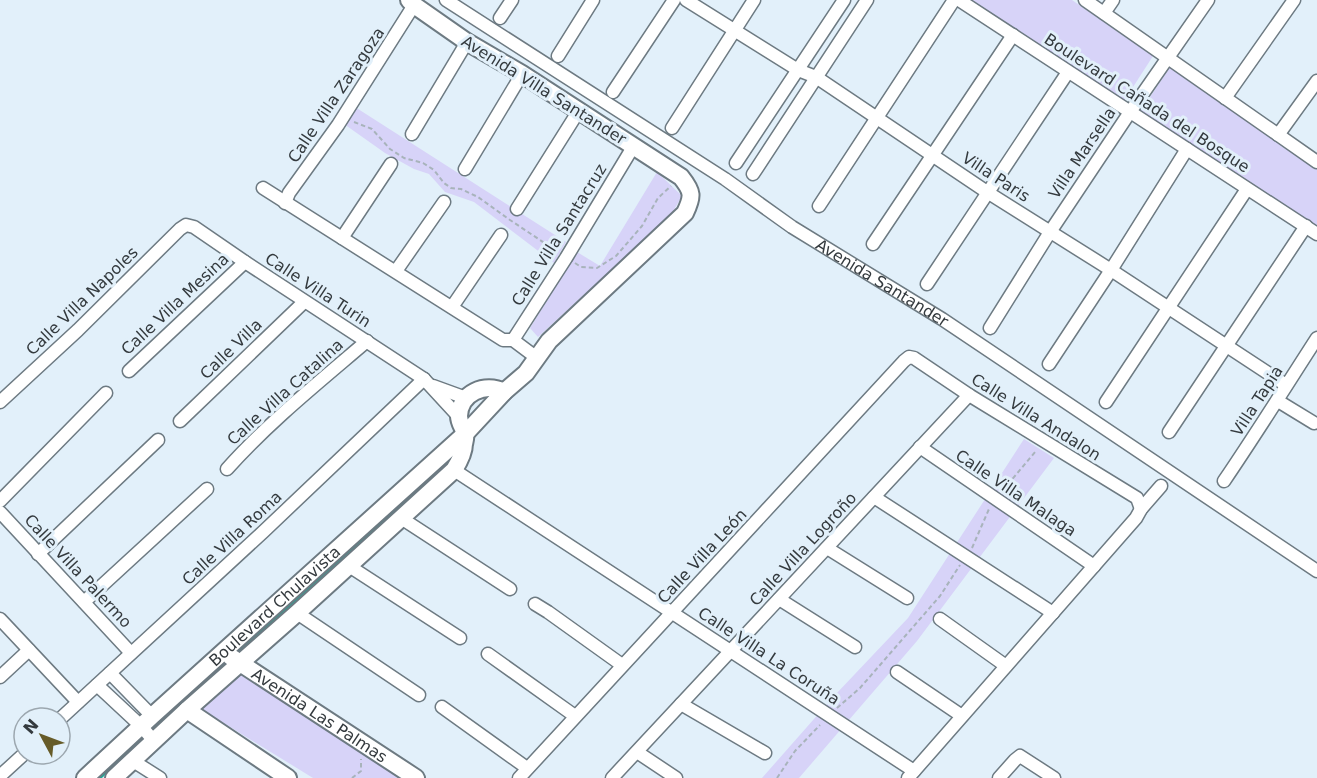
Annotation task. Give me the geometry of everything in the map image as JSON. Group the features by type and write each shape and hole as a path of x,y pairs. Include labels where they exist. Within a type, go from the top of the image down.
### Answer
{"street":[{"name":"Avenida Santander","path":"446,0 725,179 792,227 942,320 1317,571"},
{"path":"500,18 512,0"},
{"path":"558,56 593,0"},
{"path":"613,92 674,0"},
{"name":"Villa Paris","path":"686,0 798,70 816,77 987,192 1287,385"},
{"path":"672,128 754,0"},
{"path":"736,163 844,0"},
{"path":"753,174 867,0"},
{"path":"819,206 954,0"},
{"name":"Boulevard Cañada del Bosque","path":"959,0 1317,234"},
{"path":"1085,0 1317,162"},
{"path":"1104,13 1113,0"},
{"name":"Villa Marsella","path":"990,328 1050,232 1208,0"},
{"path":"1225,98 1294,0"},
{"name":"Avenida Villa Santander","path":"412,3 467,42 522,74 681,177 689,187 692,198 685,213"},
{"name":"Calle Villa Zaragoza","path":"285,203 289,193 339,125 412,3"},
{"path":"873,244 1013,35"},
{"path":"412,134 467,42"},
{"path":"927,284 1068,72"},
{"path":"465,168 522,74"},
{"path":"1278,135 1317,81"},
{"path":"517,209 578,112"},
{"name":"Calle Villa Santacruz","path":"513,340 633,147"},
{"path":"1049,364 1187,149"},
{"path":"342,238 391,164"},
{"path":"263,188 503,340 513,340 537,358"},
{"path":"1106,402 1247,189"},
{"path":"396,271 444,202"},
{"name":"Boulevard Chulavista","path":"85,778 465,434 504,392 526,373 549,341 685,213"},
{"name":"Calle Villa Turin","path":"186,225 194,227 427,382 466,398"},
{"name":"Calle Villa Napoles","path":"0,402 78,330 180,228 186,225"},
{"path":"1169,432 1306,226"},
{"path":"452,307 501,235"},
{"name":"Calle Villa Mesina","path":"129,371 244,262"},
{"name":"Calle Villa","path":"180,421 304,302"},
{"name":"Villa Tapia","path":"1224,481 1317,338"},
{"name":"Calle Villa Catalina","path":"227,469 282,415 367,341"},
{"name":"Calle Villa Andalon","path":"909,357 1137,498 1141,509"},
{"name":"Calle Villa León","path":"519,778 909,357"},
{"name":"Calle Villa Turin","path":"427,382 459,417"},
{"name":"Calle Villa Roma","path":"72,708 427,382"},
{"path":"465,434 459,417 466,398 476,390 487,387 497,388 504,392"},
{"path":"0,501 106,393"},
{"name":"Calle Villa Logroño","path":"612,778 969,395"},
{"path":"1278,401 1314,423"},
{"name":"Boulevard Chulavista","path":"114,778 454,470 464,448 465,434"},
{"path":"38,554 158,440"},
{"name":"Calle Villa Malaga","path":"920,447 1094,566"},
{"name":"Calle Villa La Coruña","path":"454,470 829,715 911,775"},
{"path":"911,775 1136,518 1161,486"},
{"path":"84,602 207,489"},
{"path":"874,497 1053,613"},
{"name":"Calle Villa Palermo","path":"0,512 131,653"},
{"path":"401,518 510,589"},
{"path":"827,548 907,598"},
{"path":"349,566 460,638"},
{"path":"779,599 855,647"},
{"path":"535,604 622,665"},
{"path":"297,614 419,694"},
{"path":"0,619 78,702"},
{"path":"940,619 1006,666"},
{"path":"0,678 29,650"},
{"name":"Avenida Las Palmas","path":"224,652 416,778"},
{"path":"488,654 575,716"},
{"path":"897,672 962,716"},
{"path":"110,673 147,721 154,741"},
{"path":"98,685 147,721"},
{"path":"681,704 765,753"},
{"path":"442,707 527,768"},
{"path":"187,710 288,778"},
{"path":"637,752 676,778"},
{"path":"999,778 1020,756 1054,778"},
{"path":"133,761 160,778"},
{"path":"0,776 12,764"}],"path":[{"path":"777,778 795,751 829,715 860,688 933,605 972,548 996,500 1045,442"},
{"path":"351,778 361,771 362,742"}],"shaded area":[{"path":"971,0 1072,0 1153,56 1124,101"},
{"path":"1170,67 1317,169 1317,226 1140,112"},
{"path":"355,107 566,242 554,263 474,202 445,192 429,174 414,169 385,153 344,124"},
{"path":"657,172 682,196 671,215 538,337 530,328 577,252 600,266"},
{"path":"1024,439 1054,458 917,641 799,778 762,778 836,694 908,618"},
{"path":"242,672 406,778 313,778 201,709"}],"waterway":[{"path":"237,653 435,475"},
{"path":"152,729 228,661"},
{"path":"99,778 142,738"}]}
